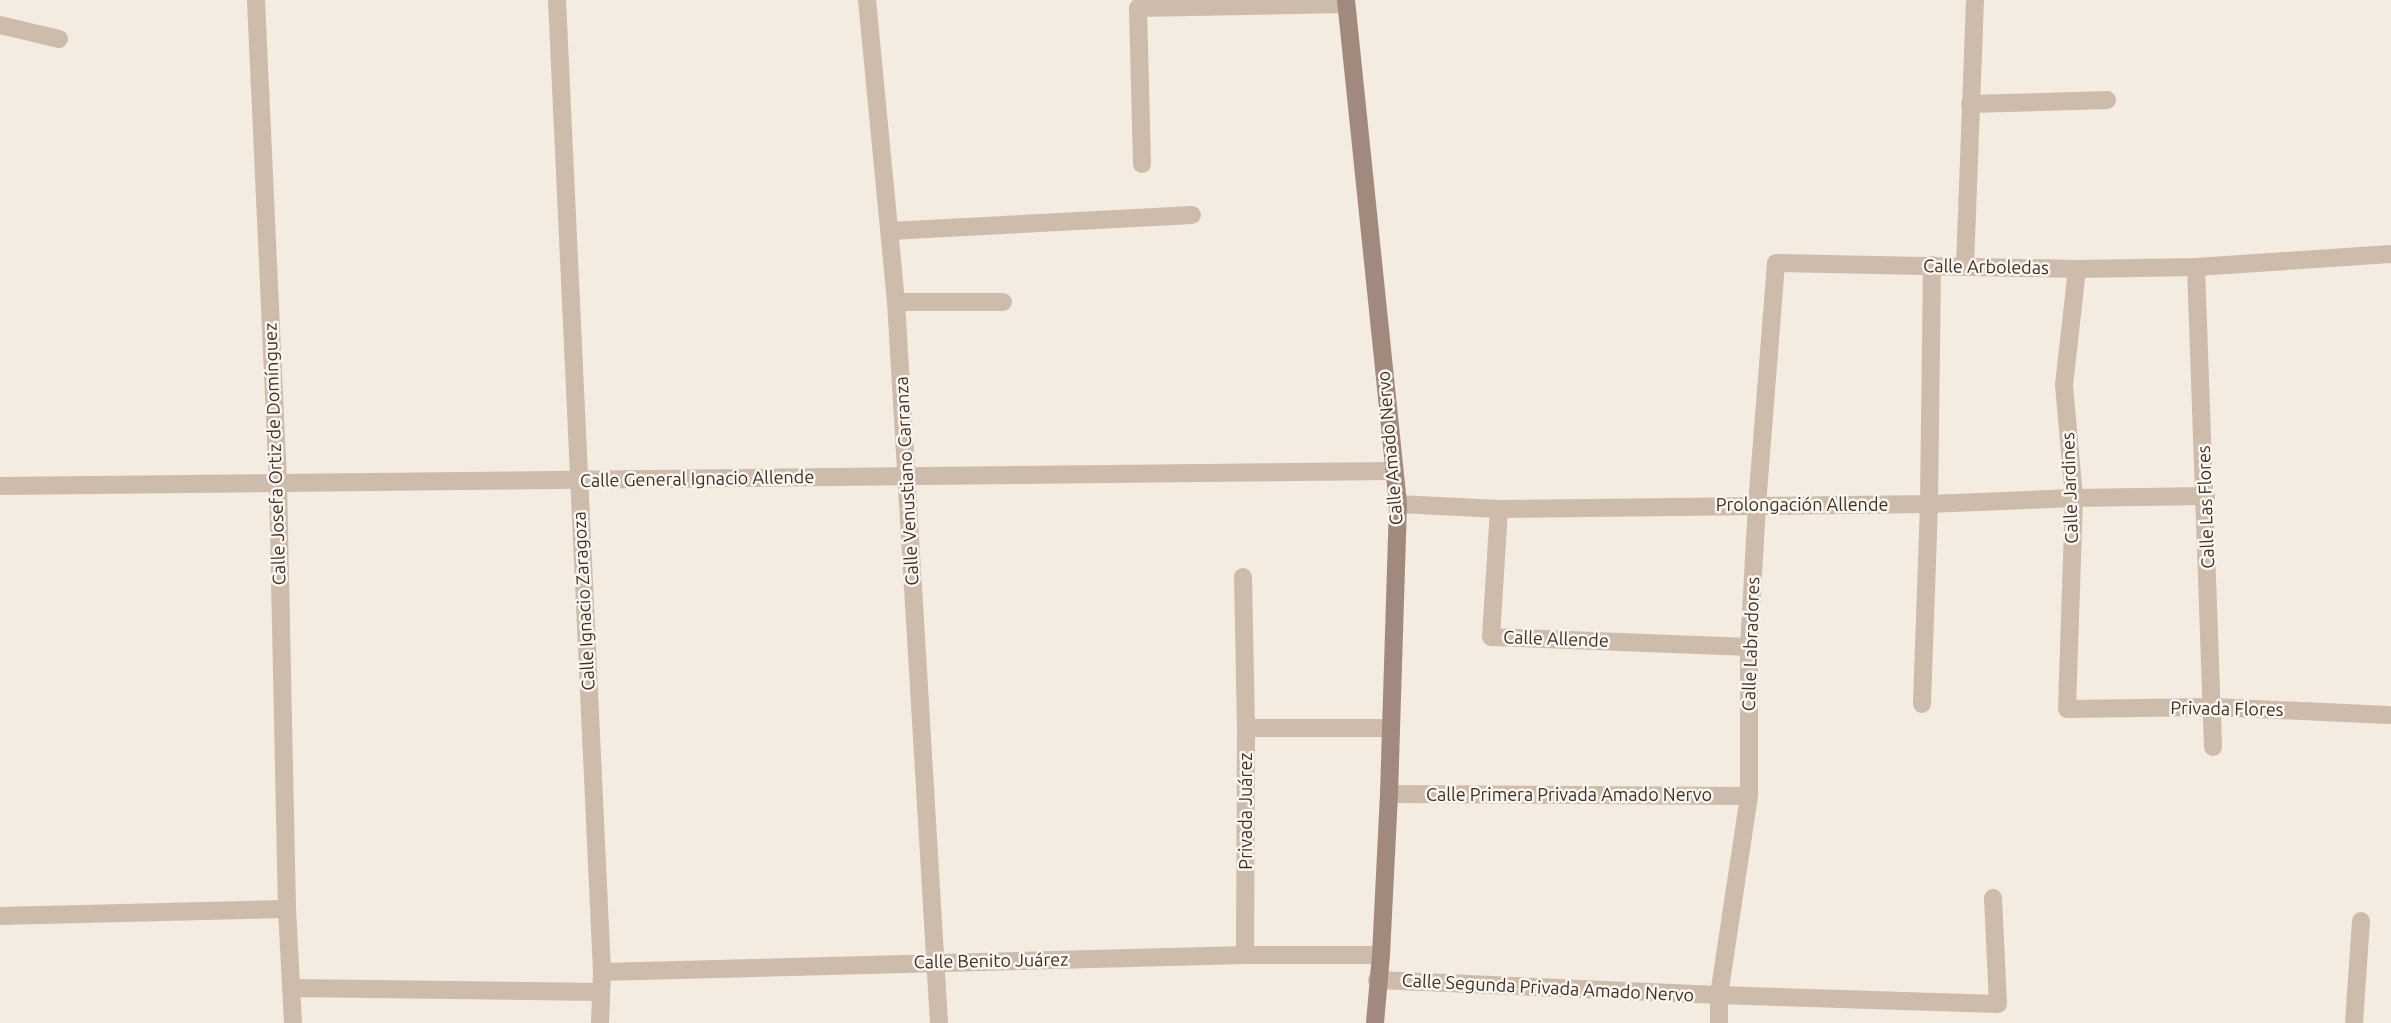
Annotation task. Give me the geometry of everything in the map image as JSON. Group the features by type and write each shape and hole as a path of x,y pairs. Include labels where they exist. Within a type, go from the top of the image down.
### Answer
{"street":[{"name":"Calle Josefa Ortiz de Domínguez","path":"256,0 278,484 287,909 293,1023"},
{"name":"Calle Ignacio Zaragoza","path":"556,0 602,972 600,1023"},
{"name":"Calle Venustiano Carranza","path":"867,0 896,303 939,1023"},
{"path":"1965,266 1975,0"},
{"path":"1142,164 1138,8 1346,2"},
{"name":"Calle Amado Nervo","path":"1346,2 1398,504 1389,794 1375,1023"},
{"path":"0,25 60,39"},
{"path":"1970,104 2107,100"},
{"path":"890,231 1192,215"},
{"name":"Calle Arboledas","path":"1776,263 2077,269 2196,267 2391,254"},
{"name":"Calle Labradores","path":"1719,1023 1719,995 1749,796 1749,647 1776,263"},
{"path":"1923,704 1932,265"},
{"name":"Calle Las Flores","path":"2196,267 2213,747"},
{"name":"Calle Jardines","path":"2067,709 2074,498 2064,385 2077,269"},
{"path":"896,303 1003,302"},
{"name":"Calle General Ignacio Allende","path":"0,486 1393,471"},
{"name":"Prolongación Allende","path":"1398,504 1499,509 1928,504 2206,496"},
{"name":"Calle Allende","path":"1499,509 1491,637 1749,647"},
{"path":"1243,577 1246,728"},
{"name":"Privada Flores","path":"2067,709 2212,707 2388,715"},
{"name":"Privada Juárez","path":"1245,955 1246,728 1391,728"},
{"name":"Calle Primera Privada Amado Nervo","path":"1389,794 1749,796"},
{"name":"Calle Segunda Privada Amado Nervo","path":"1377,980 1998,1004 1993,898"},
{"path":"0,916 287,909"},
{"path":"2354,1023 2361,921"},
{"name":"Calle Benito Juárez","path":"602,972 1245,955 1381,955"},
{"path":"291,988 601,992"}]}
